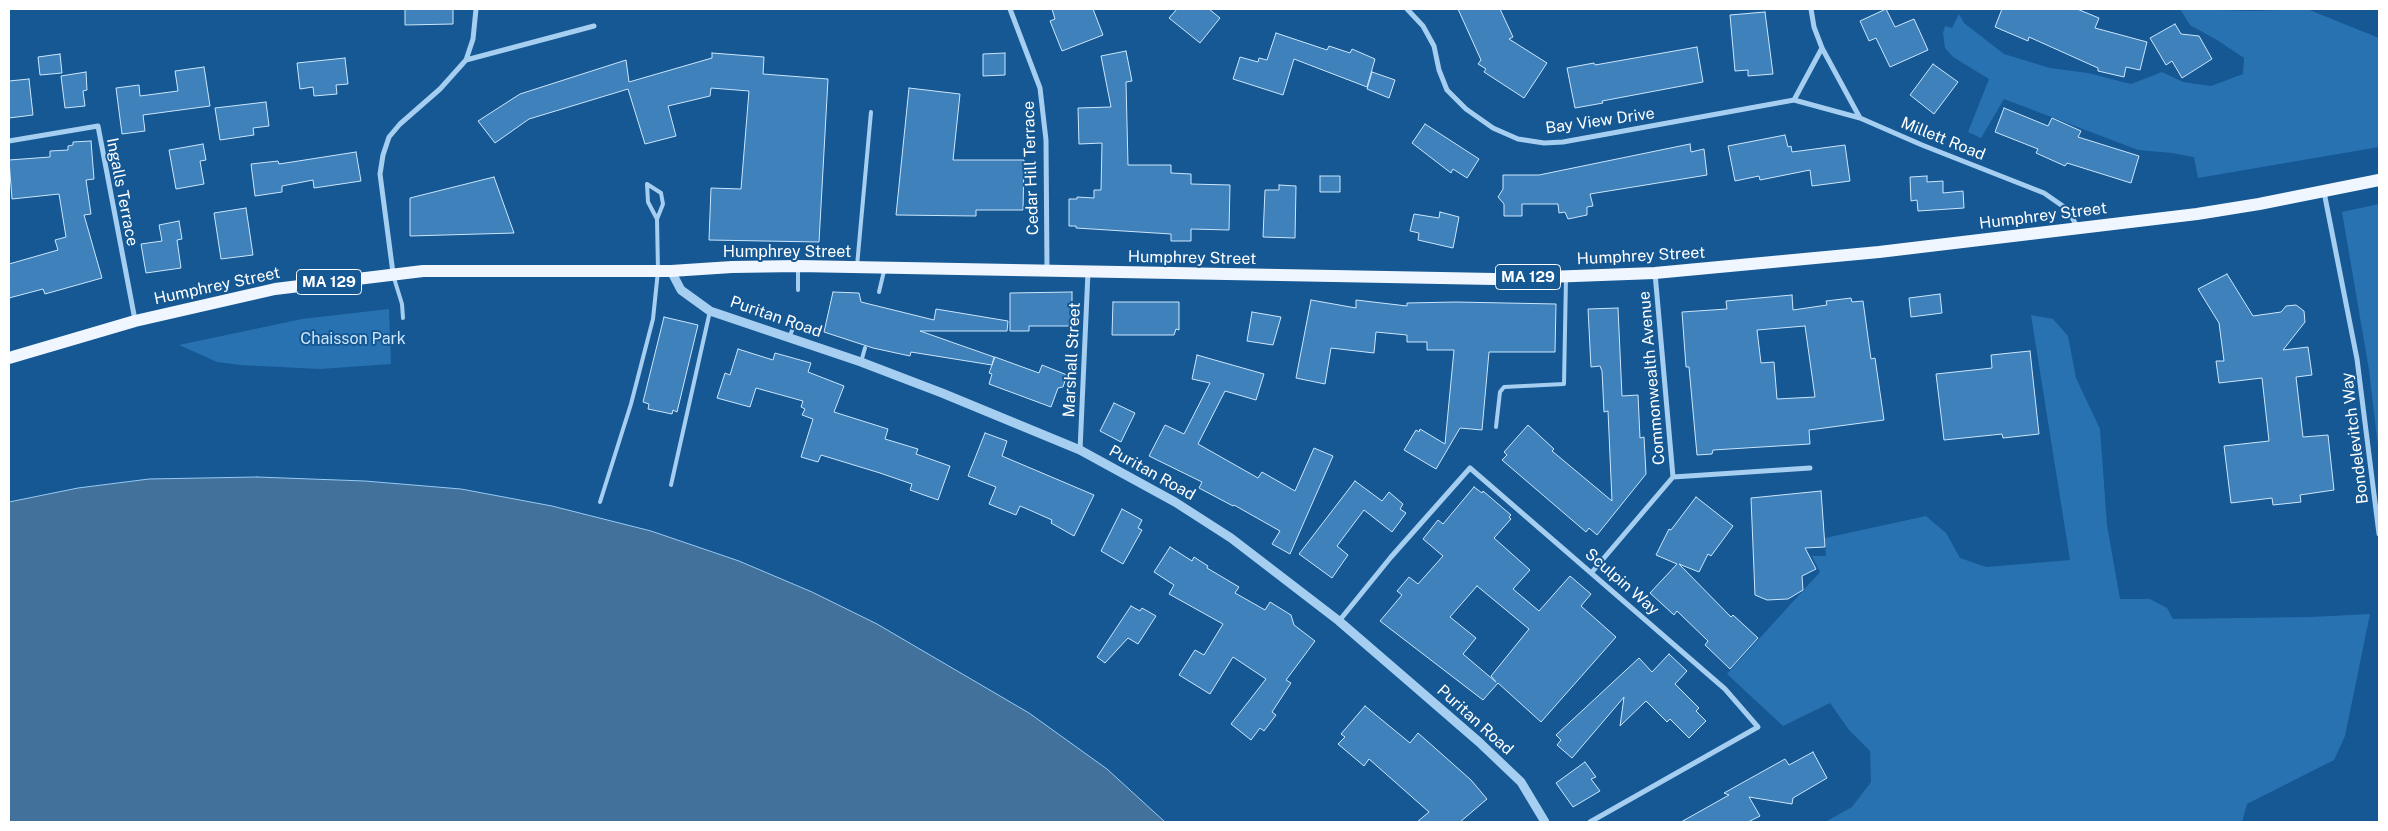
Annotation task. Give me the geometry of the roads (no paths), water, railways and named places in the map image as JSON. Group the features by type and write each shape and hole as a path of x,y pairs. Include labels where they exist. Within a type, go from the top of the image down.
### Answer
{"main road":[{"name":"Humphrey Street","path":"9,358 135,321 275,289 392,273 440,270 664,271 798,266 1494,279 1655,273 1879,252 2196,214 2324,192 2379,180"}],"street":[{"path":"392,273 380,174 383,155 389,137 400,124 440,89 466,60 473,39 476,9"},
{"name":"Cedar Hill Terrace","path":"1010,9 1040,88 1046,140 1047,271"},
{"name":"Bay View Drive","path":"1407,9 1422,26 1434,46 1439,70 1447,90 1466,109 1493,128 1518,139 1544,143 1563,142 1794,100 1860,118"},
{"path":"1811,9 1814,27 1822,48 1860,118"},
{"path":"466,60 594,26"},
{"path":"1794,100 1822,48"},
{"name":"Millett Road","path":"1860,118 1922,145 2044,193 2067,209 2078,228"},
{"name":"Ingalls Terrace","path":"9,141 98,126 135,321"},
{"name":"Bondelevitch Way","path":"2324,192 2358,358 2379,534"},
{"name":"Puritan Road","path":"664,271 681,290 710,311 862,362 942,393 1080,450 1175,502 1231,538 1339,621 1479,742 1521,782 1545,822"},
{"name":"Marshall Street","path":"1080,450 1088,272"},
{"name":"Commonwealth Avenue","path":"1592,572 1673,478 1655,273"},
{"name":"Sculpin Way","path":"1339,621 1391,557 1470,468 1592,572 1724,689 1758,727 1590,822"},
{"path":"1673,478 1810,468"}],"lane":[{"path":"857,268 871,112"},
{"path":"600,502 631,404 664,271 657,219 648,202 647,184 661,193 663,204 657,219"},
{"path":"798,266 798,290"},
{"path":"879,292 884,269"},
{"path":"392,273 402,304 403,318"},
{"path":"1496,427 1500,392 1504,387 1564,384 1566,276"},
{"path":"671,485 710,311"},
{"path":"789,338 795,323"},
{"path":"862,362 865,348"}],"park label":[{"name":"Chaisson Park","path":"353,339"}]}
